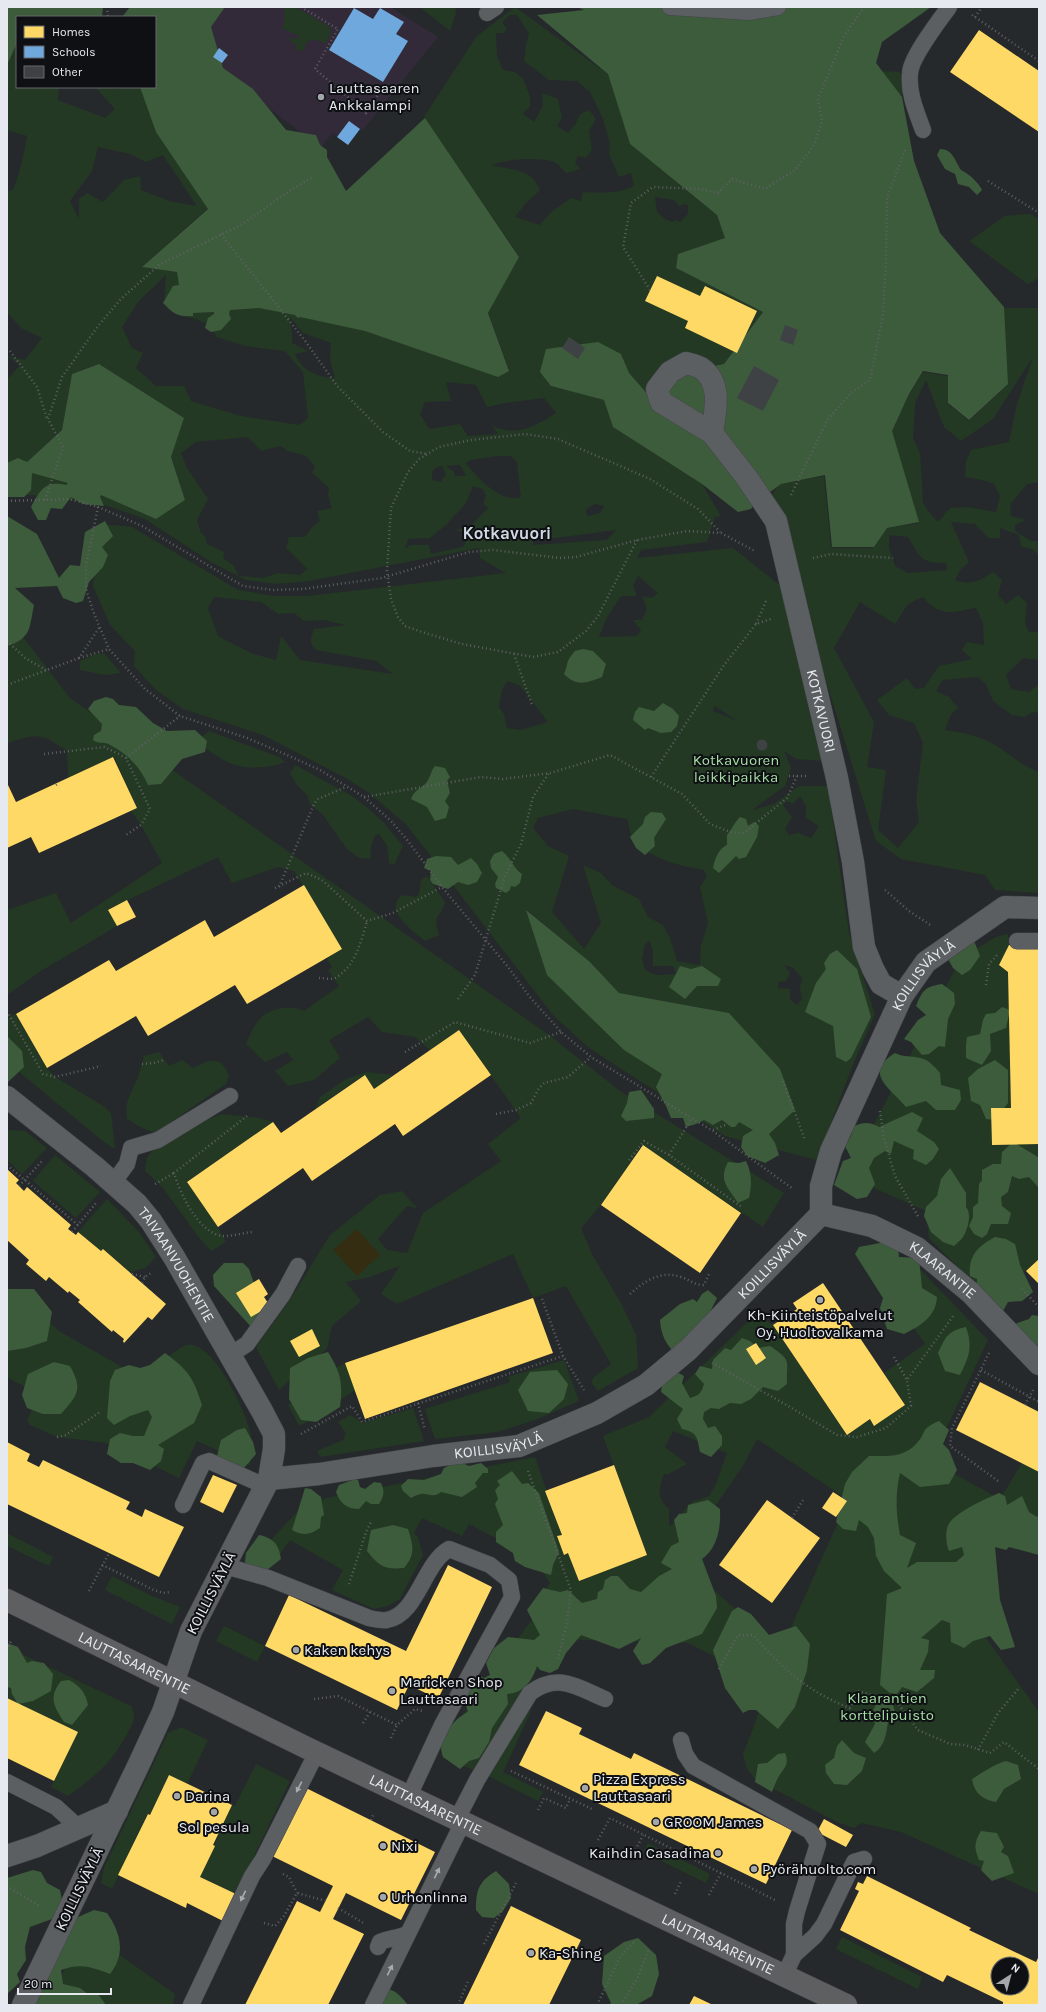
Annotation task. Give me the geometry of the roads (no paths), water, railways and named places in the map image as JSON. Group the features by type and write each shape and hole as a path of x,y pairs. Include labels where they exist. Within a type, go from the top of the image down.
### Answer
{"main road":[{"name":"LAUTTASAARENTIE","path":"7,1600 317,1752 846,2005"}],"street":[{"name":"KOTKAVUORI","path":"712,433 748,478 776,521 837,778 852,862 864,947 881,984 902,996"},
{"name":"KOILLISVÄYLÄ","path":"23,2005 117,1811 161,1716 190,1631 225,1566 267,1482 433,1456 519,1446 597,1413 646,1385 688,1350 821,1214 821,1186 831,1151 902,996 926,962 1005,907 1039,908"},
{"name":"TAIVAANVUOHENTIE","path":"7,1097 113,1183 137,1204 151,1221 174,1257 274,1434 274,1449 267,1482"},
{"name":"KLAARANTIE","path":"821,1214 872,1226 917,1248 971,1293 1005,1330 1037,1374"},
{"path":"7,1856 37,1846 117,1811"}],"lane":[{"path":"670,7 749,12 778,7"},
{"path":"920,123 912,99 910,72 923,43 949,7"},
{"path":"1017,941 1039,941"},
{"path":"113,1183 126,1164 131,1148 158,1140 230,1096"},
{"path":"230,1355 247,1344 283,1294 298,1266"},
{"path":"183,1505 203,1464 209,1461 267,1482"},
{"path":"225,1566 268,1578 368,1618 386,1620 398,1616 407,1609 440,1554 449,1549 490,1565 509,1580 512,1597 445,1719 409,1796"},
{"path":"373,2005 408,1934 460,1821 477,1780 530,1694 539,1687 553,1682 567,1683 605,1699"},
{"path":"682,1740 685,1754 693,1766 810,1831 815,1837 818,1844 794,1924 794,1955"},
{"path":"191,2005 252,1876 263,1859 317,1752"},
{"path":"7,1782 56,1807 79,1828"},
{"path":"784,1976 794,1955 815,1936 824,1924 854,1862 864,1859"},
{"path":"378,1947 380,1942 390,1938 397,1939 408,1934"}],"place":[{"name":"Lauttasaaren Ankkalampi","path":"321,97"},
{"name":"Kh-Kiinteistöpalvelut Oy, Huoltovalkama","path":"820,1300"},
{"name":"Kaken kehys","path":"296,1650"},
{"name":"Maricken Shop Lauttasaari","path":"392,1691"},
{"name":"Pizza Express Lauttasaari","path":"585,1788"},
{"name":"Darina","path":"177,1796"},
{"name":"Sol pesula","path":"214,1812"},
{"name":"GROOM James","path":"656,1822"},
{"name":"Nixi","path":"383,1846"},
{"name":"Kaihdin Casadina","path":"718,1853"},
{"name":"Pyörähuolto.com","path":"754,1869"},
{"name":"Urhonlinna","path":"383,1897"},
{"name":"Ka-Shing","path":"531,1953"}],"district":[{"name":"Kotkavuori","path":"507,533"}],"park label":[{"name":"Kotkavuoren leikkipaikka","path":"736,768"},
{"name":"Klaarantien korttelipuisto","path":"887,1706"}]}
